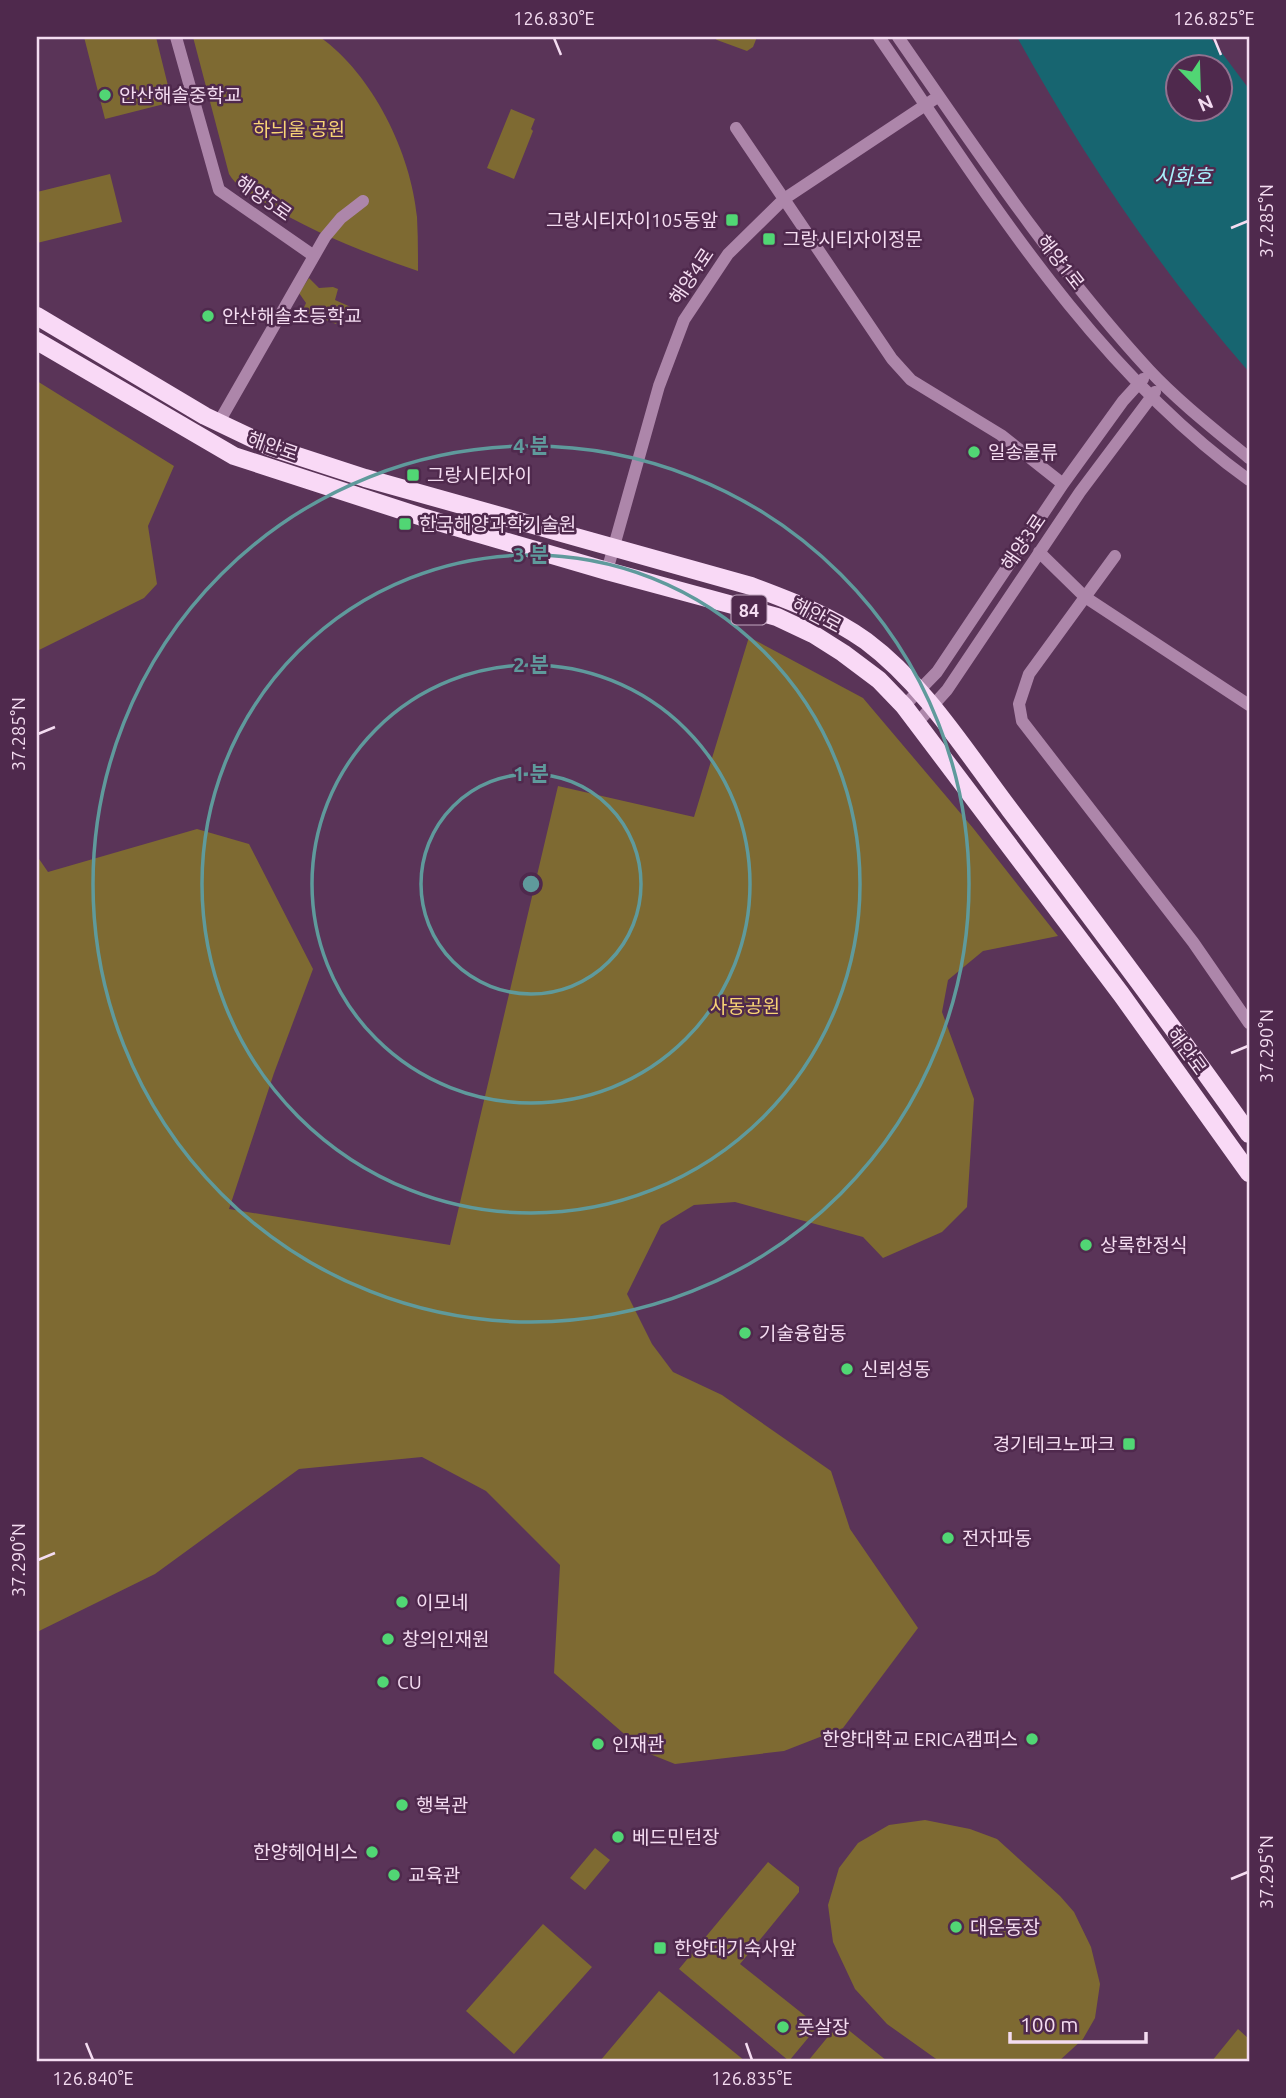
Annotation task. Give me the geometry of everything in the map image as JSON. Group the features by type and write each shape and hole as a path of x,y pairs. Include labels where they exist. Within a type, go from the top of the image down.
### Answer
{"main road":[{"name":"해안로","path":"37,316 219,422 270,447 338,470 751,586 801,605 865,641 902,671 919,691 1154,999 1249,1135"},
{"name":"해안로","path":"37,341 234,456 425,518 777,617 813,634 843,653 879,680 904,706 1121,994 1249,1173"}],"street":[{"name":"해양5로","path":"176,37 219,190 314,256"},
{"name":"해양1로","path":"879,37 1031,255 1095,335 1152,396 1249,480"},
{"name":"해양1로","path":"898,37 1072,279 1162,383 1249,458"},
{"name":"해양4로","path":"607,571 659,386 684,320 729,254 784,199 939,96"},
{"path":"736,128 892,359 911,380 1001,435 1063,484"},
{"path":"219,422 325,237 341,218 363,201"},
{"name":"해양3로","path":"904,706 943,663 1063,484 1123,401 1151,371"},
{"name":"해양3로","path":"917,723 947,690 1080,492 1162,383"},
{"path":"1039,552 1085,597 1249,705"},
{"path":"1115,556 1029,674 1019,704 1022,721 1193,942 1249,1023"}],"green space":[{"path":"84,37 156,37 172,102 105,119"},
{"name":"하늬울 공원","path":"193,37 320,37 339,53 357,72 372,94 398,142 407,167 417,217 418,271 318,232 236,183 229,174"},
{"path":"713,37 757,37 753,47 747,51"},
{"path":"511,109 535,119 514,179 487,168"},
{"path":"110,174 122,222 37,243 37,192"},
{"path":"309,278 319,288 338,289 335,300 353,308 352,311 343,310 336,324 318,317 308,322 309,316 302,312 306,303 299,293"},
{"path":"37,381 174,466 148,526 157,584 144,598 37,651"},
{"name":"사동공원","path":"749,637 863,698 973,828 1058,936 983,951 948,980 942,1012 974,1099 967,1207 942,1232 883,1258 863,1237 735,1202 694,1205 661,1225 627,1294 652,1344 673,1372 722,1395 831,1471 850,1529 918,1628 843,1728 784,1751 675,1764 645,1752 554,1673 560,1565 486,1491 422,1457 299,1469 155,1574 37,1632 37,856 48,872 197,829 249,844 313,969 274,1073 229,1209 450,1245 558,786 694,817"},
{"name":"대운동장","path":"925,1820 970,1829 997,1839 1074,1912 1091,1947 1100,1984 1095,2018 1083,2039 1059,2061 939,2061 887,2024 855,1989 833,1942 828,1905 839,1868 858,1843 889,1825"},
{"path":"595,1848 610,1860 585,1890 570,1878"},
{"path":"768,1862 799,1887 799,1892 740,1964 818,2026 789,2061 679,1969"},
{"path":"543,1924 592,1967 514,2054 466,2011"},
{"path":"659,1991 745,2061 600,2061"},
{"path":"846,2028 887,2061 808,2061 831,2033"},
{"path":"1238,2029 1249,2039 1249,2061 1212,2061"}],"water":[{"name":"시화호","path":"1017,37 1210,37 1221,52 1164,52 1164,122 1234,122 1234,69 1249,89 1249,372 1153,252 1068,125"}],"place":[{"name":"안산해솔중학교","path":"105,95"},
{"name":"그랑시티자이105동앞","path":"732,220"},
{"name":"그랑시티자이정문","path":"769,239"},
{"name":"안산해솔초등학교","path":"208,316"},
{"name":"일송물류","path":"974,452"},
{"name":"그랑시티자이","path":"413,475"},
{"name":"한국해양과학기술원","path":"405,524"},
{"name":"상록한정식","path":"1086,1245"},
{"name":"기술융합동","path":"745,1333"},
{"name":"신뢰성동","path":"847,1369"},
{"name":"경기테크노파크","path":"1129,1444"},
{"name":"전자파동","path":"948,1538"},
{"name":"이모네","path":"402,1602"},
{"name":"창의인재원","path":"388,1639"},
{"name":"CU","path":"383,1682"},
{"name":"한양대학교 ERICA캠퍼스","path":"1032,1739"},
{"name":"인재관","path":"598,1744"},
{"name":"행복관","path":"402,1805"},
{"name":"베드민턴장","path":"618,1837"},
{"name":"한양헤어비스","path":"372,1852"},
{"name":"교육관","path":"394,1875"},
{"name":"대운동장","path":"956,1927"},
{"name":"한양대기숙사앞","path":"660,1948"},
{"name":"풋살장","path":"783,2027"}]}
